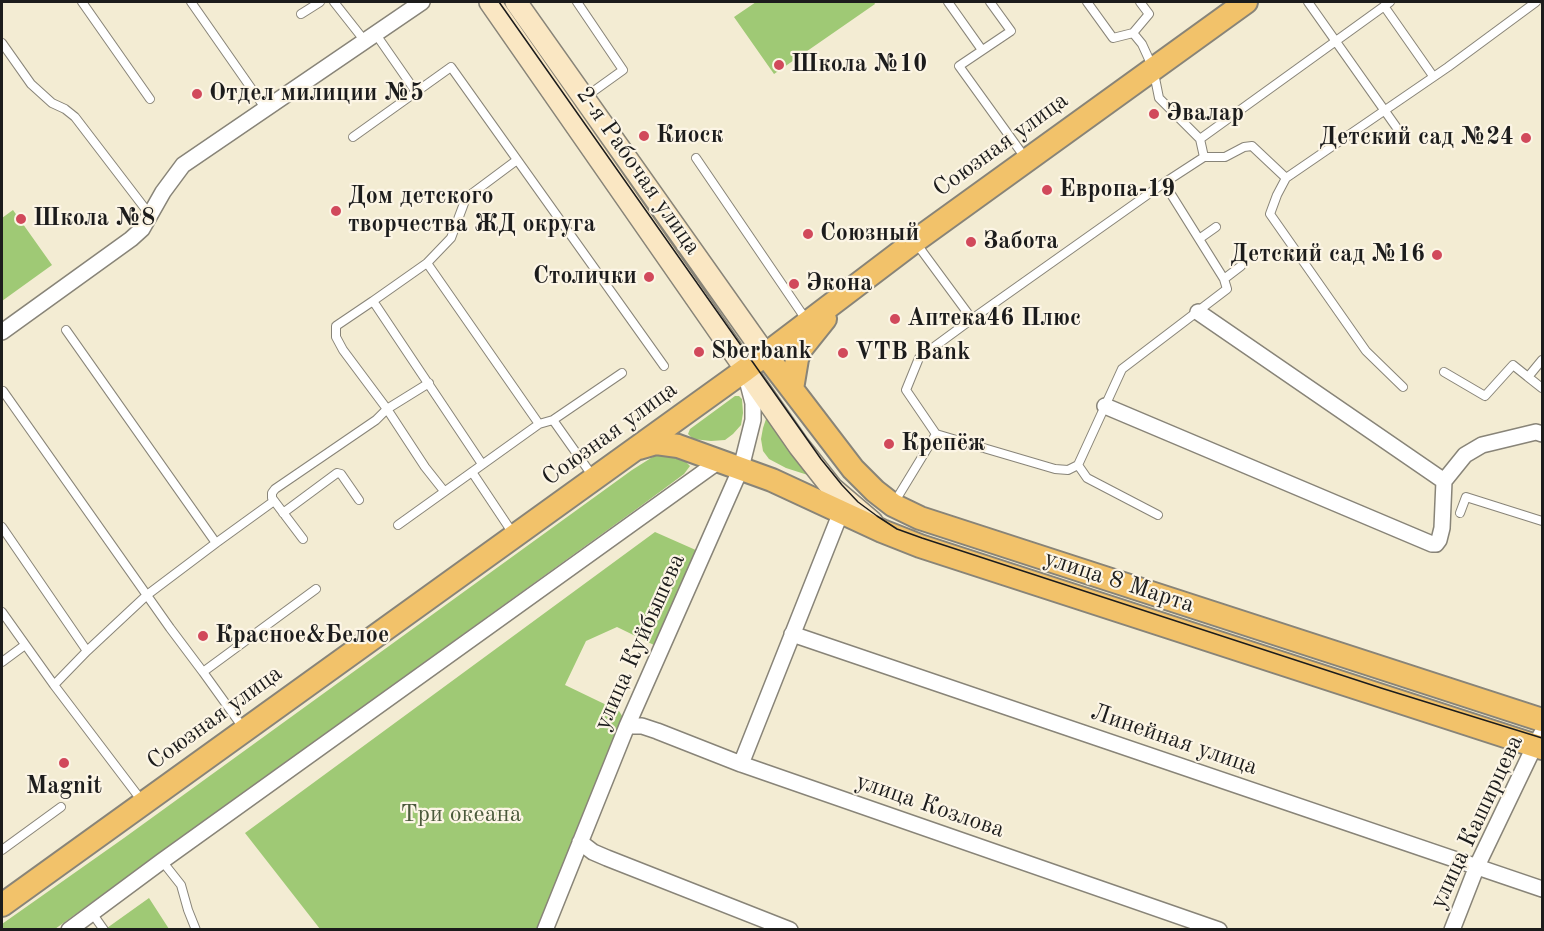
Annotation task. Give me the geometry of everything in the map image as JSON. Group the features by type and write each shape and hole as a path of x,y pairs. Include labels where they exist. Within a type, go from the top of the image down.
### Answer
{"main road":[{"name":"2-я Рабочая улица","path":"490,2 745,370"},
{"name":"2-я Рабочая улица","path":"516,2 765,354"},
{"name":"Союзная улица","path":"2,905 745,370 915,241 1246,2"},
{"path":"792,389 801,348 831,312 869,276"},
{"name":"улица 8 Марта","path":"765,354 854,470 893,505 920,519 1542,720"},
{"name":"улица 8 Марта","path":"745,370 826,480 857,511 882,531 1000,573 1540,742"},
{"path":"634,449 656,443 678,446 772,480 882,531"}],"street":[{"path":"2,332 142,229 163,192 183,165 422,2"},
{"path":"1198,312 1444,488"},
{"name":"улица Куйбышева","path":"545,930 627,726 741,468 753,420 753,404 745,370"},
{"path":"1105,406 1432,544 1436,544 1439,540 1443,528 1444,488 1465,455 1482,445 1536,432 1542,434"},
{"path":"69,930 719,461"},
{"path":"741,764 841,512"},
{"name":"Линейная улица","path":"792,634 1542,889"},
{"name":"улица Козлова","path":"627,726 642,726 657,731 741,764 1219,930"},
{"name":"улица Каширцева","path":"1452,930 1477,866 1540,742"},
{"path":"580,842 593,852 607,858 790,930"}],"lane":[{"path":"82,2 150,99"},
{"path":"191,2 266,108"},
{"path":"301,14 320,2"},
{"path":"334,2 370,37 416,92"},
{"path":"577,2 623,70 584,98"},
{"path":"948,2 982,50"},
{"path":"990,2 1011,31 959,66 1027,160"},
{"path":"1087,2 1113,38 1133,33 1149,14 1140,2"},
{"path":"1308,2 1404,138"},
{"path":"1403,387 1366,351 1270,214 1286,178 1536,2"},
{"path":"1200,139 1387,4 1433,76"},
{"path":"1133,33 1142,44 1153,68 1159,98 1200,139 1204,157"},
{"path":"2,43 31,84 52,103 75,117 150,215"},
{"path":"352,137 451,68 664,366"},
{"path":"1164,183 1224,279 1227,289 1122,369 1078,465 1068,470 1055,470 936,434 906,390 919,358 972,319 1164,183 1204,157 1225,156 1244,147 1252,146 1286,178"},
{"path":"696,158 808,322"},
{"path":"444,491 343,350 336,337 336,326 427,263 452,238 466,198 517,160"},
{"path":"1199,239 1216,227"},
{"path":"915,241 972,319"},
{"path":"427,263 539,424"},
{"path":"1224,279 1241,266"},
{"path":"373,301 482,464"},
{"path":"66,330 216,543"},
{"path":"1528,377 1542,360"},
{"path":"1444,372 1485,396 1514,365 1542,388"},
{"path":"398,525 539,424 553,420 622,373"},
{"path":"303,539 272,498 275,489 376,420 387,409 429,383"},
{"path":"3,391 245,730"},
{"path":"553,420 594,478"},
{"path":"893,505 936,434"},
{"path":"1078,465 1087,478 1158,515"},
{"path":"472,472 514,536"},
{"path":"283,513 337,473 341,474 359,500"},
{"path":"1460,513 1466,497 1542,521"},
{"path":"54,685 147,595 274,501"},
{"path":"2,527 87,651"},
{"path":"203,672 316,589"},
{"path":"2,612 54,685 144,802"},
{"path":"2,662 25,645"},
{"path":"2,850 61,807"},
{"path":"162,861 181,885 196,930"},
{"path":"92,913 104,930"}],"green space":[{"path":"756,2 874,2 875,4 774,74 734,17"},
{"path":"13,210 52,265 2,301 2,218"},
{"path":"735,396 742,399 743,413 741,425 733,434 725,440 711,441 693,439 688,434 690,429"},
{"path":"771,417 814,477 786,468 769,459 763,451 761,439 763,428 766,419"},
{"path":"661,453 686,462 690,466 684,474 642,505 55,929 2,929 2,924 632,470"},
{"name":"Три океана","path":"655,532 698,551 656,646 617,627 586,641 565,685 619,711 624,719 537,929 320,929 245,833"},
{"path":"149,898 169,929 107,928"}],"tram line":[{"path":"499,2 821,459 858,502 877,516 897,529 922,538 1381,688 1542,738"}],"place":[{"name":"Школа №10","path":"779,65"},
{"name":"Отдел милиции №5","path":"197,94"},
{"name":"Эвалар","path":"1154,114"},
{"name":"Киоск","path":"644,136"},
{"name":"Детский сад №24","path":"1526,138"},
{"name":"Европа-19","path":"1047,190"},
{"name":"Дом детского творчества ЖД округа","path":"336,211"},
{"name":"Школа №8","path":"21,219"},
{"name":"Союзный","path":"808,234"},
{"name":"Забота","path":"971,242"},
{"name":"Детский сад №16","path":"1437,255"},
{"name":"Столички","path":"649,277"},
{"name":"Экона","path":"794,284"},
{"name":"Аптека46 Плюс","path":"895,319"},
{"name":"Sberbank","path":"699,352"},
{"name":"VTB Bank","path":"843,353"},
{"name":"Крепёж","path":"889,444"},
{"name":"Красное&Белое","path":"203,636"},
{"name":"Magnit","path":"64,763"}]}
